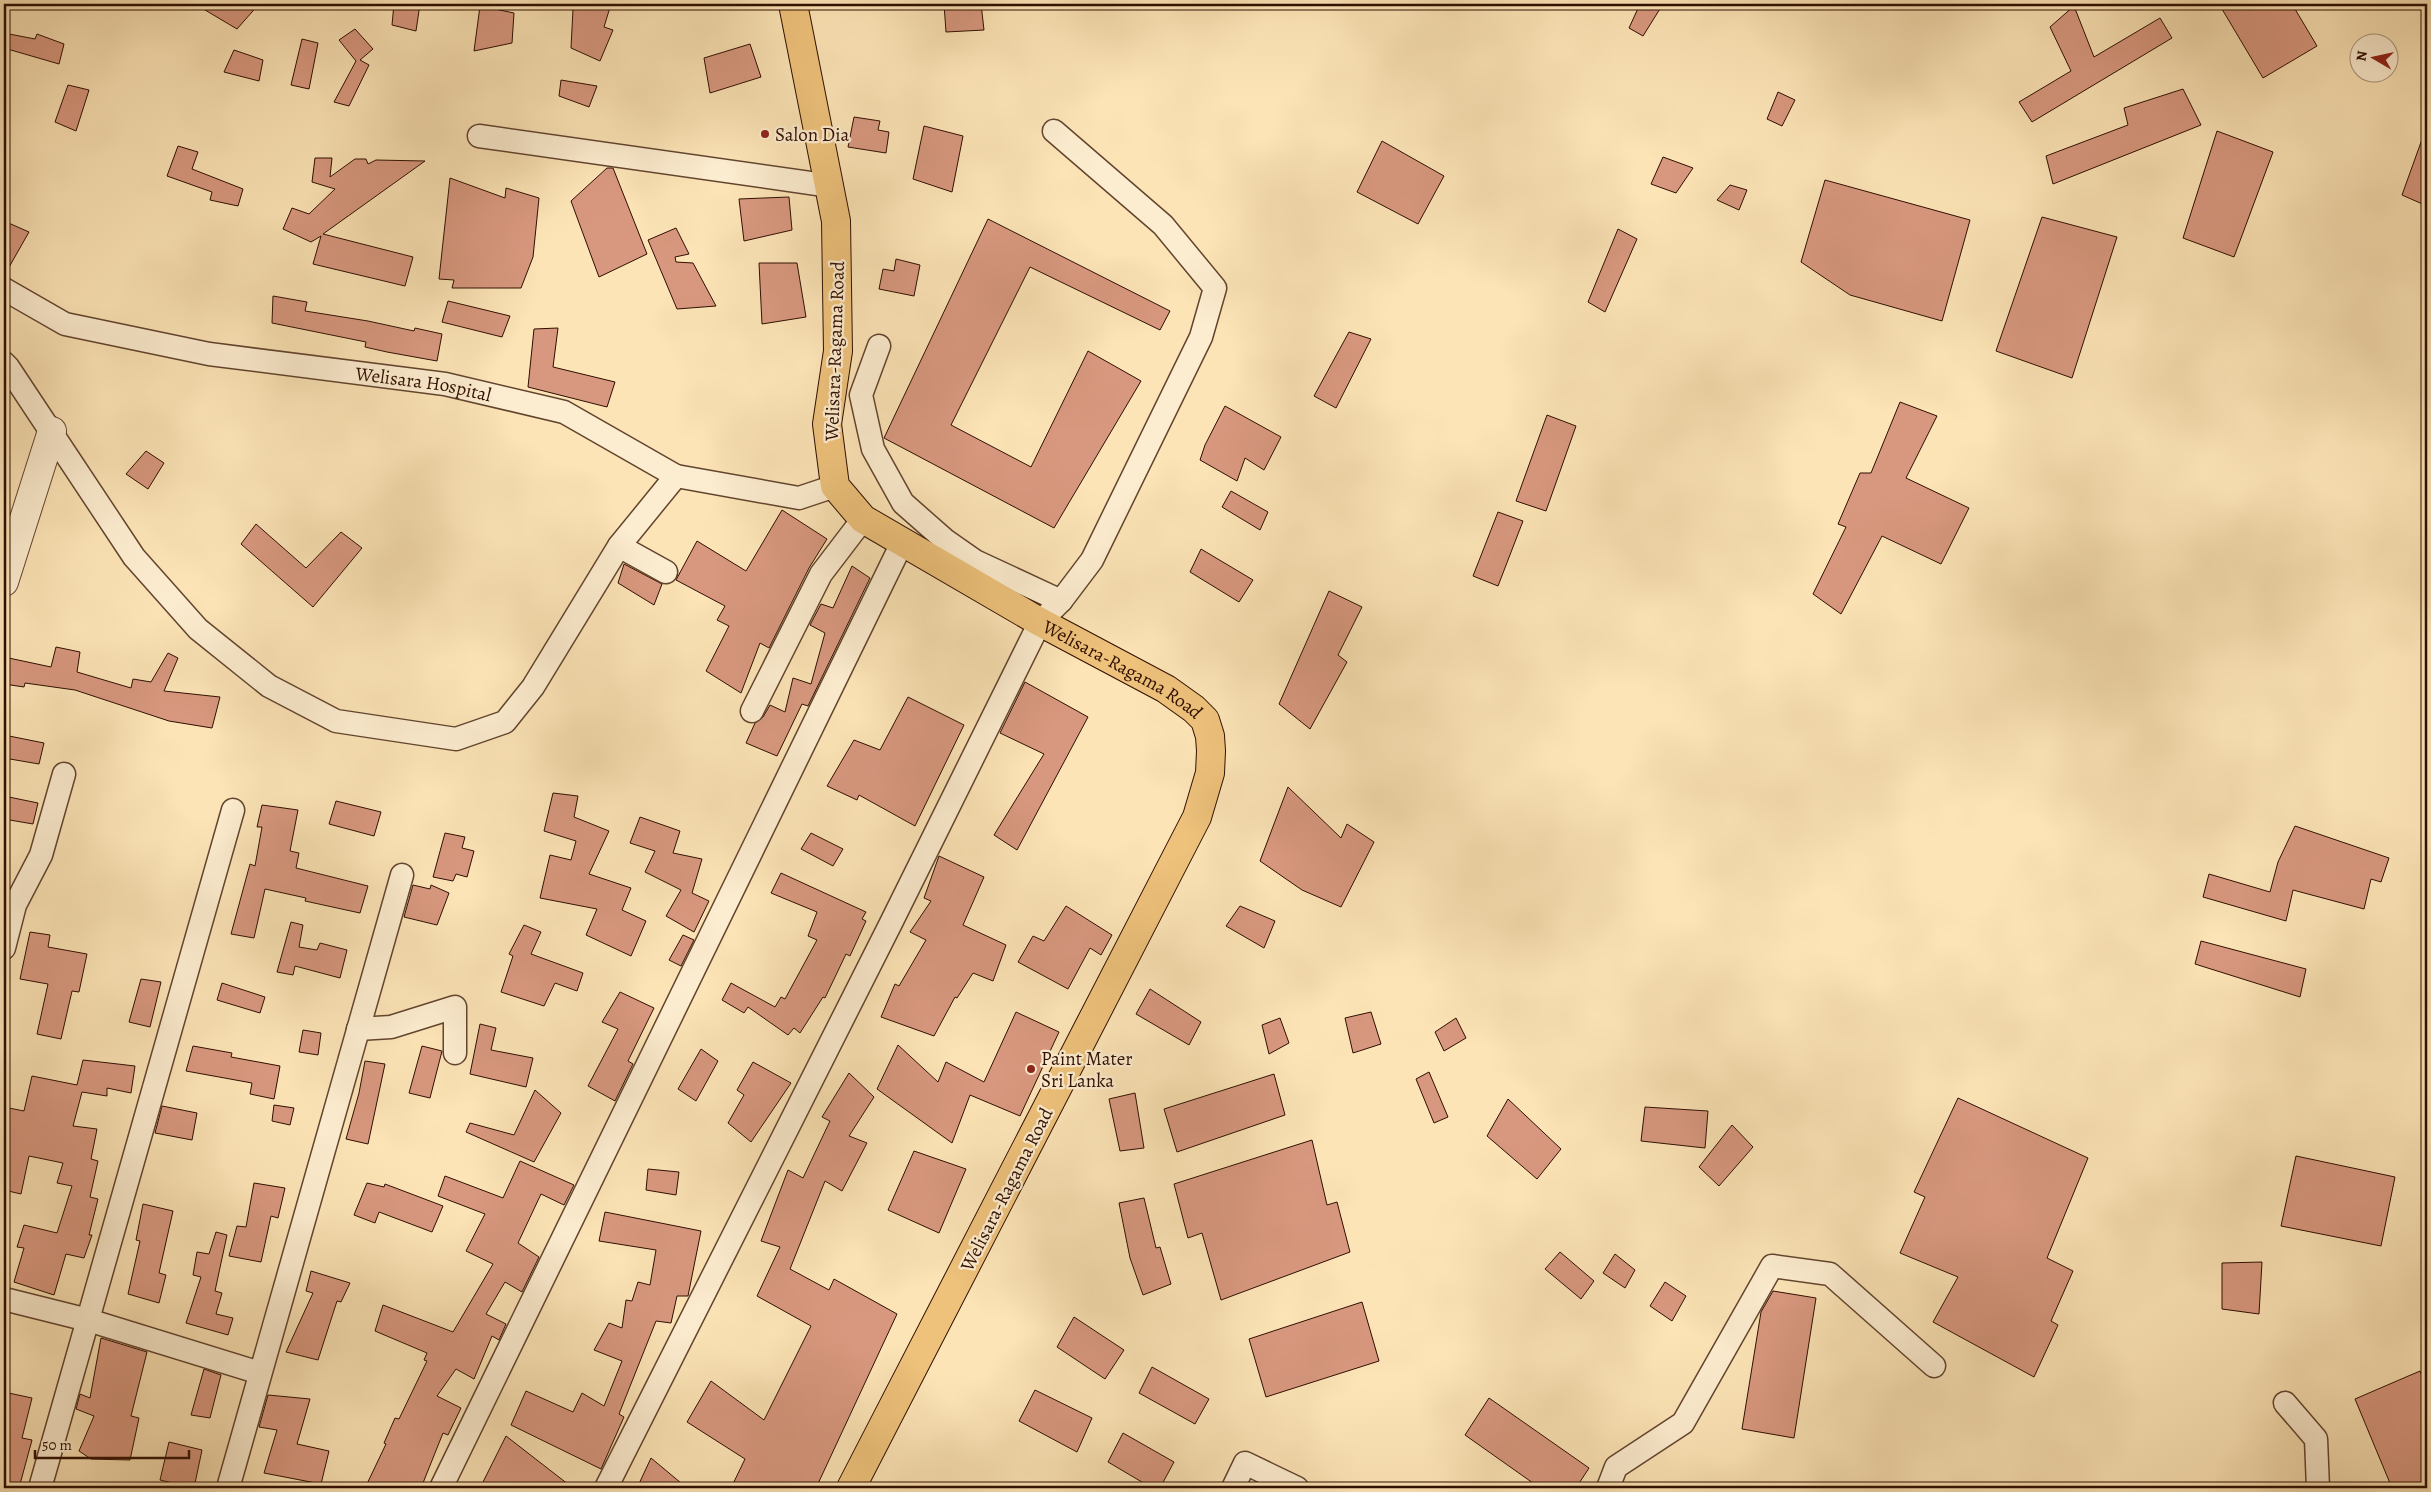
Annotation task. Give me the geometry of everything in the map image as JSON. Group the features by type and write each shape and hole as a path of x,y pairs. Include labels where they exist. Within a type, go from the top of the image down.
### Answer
{"main road":[{"name":"Welisara-Ragama Road","path":"793,4 836,221 838,351 827,424 834,486 863,519 1040,622 1166,689 1194,709 1205,720 1210,736 1210,773 1197,817 851,1488"}],"street":[{"path":"606,1488 887,932 1040,622 1061,601 1092,560 1201,337 1216,288 1163,225 1054,131"},
{"path":"479,136 830,186"},
{"name":"Welisara Hospital","path":"4,289 65,324 209,354 445,384 564,412 676,476 799,498 834,486"},
{"path":"879,346 861,395 873,449 903,503 946,540 975,561 1061,601"},
{"path":"4,364 8,367 52,431 134,557 198,629 269,686 336,721 456,739 505,722 533,687 619,546 676,476"},
{"path":"4,582 52,431"},
{"path":"752,711 822,574 863,519"},
{"path":"441,1488 902,542"},
{"path":"619,546 666,572"},
{"path":"4,948 15,905 40,855 64,774"},
{"path":"40,1488 233,810"},
{"path":"228,1488 402,875"},
{"path":"358,1029 391,1027 456,1007 455,1053"},
{"path":"1608,1488 1616,1467 1683,1423 1772,1266 1830,1274 1934,1366"},
{"path":"4,1299 88,1320 260,1373"},
{"path":"2285,1403 2316,1440 2318,1488"},
{"path":"1233,1488 1244,1463 1297,1488"}],"building":[{"path":"195,4 259,4 237,29"},
{"path":"394,4 420,4 416,31 392,25"},
{"path":"580,4 611,4 604,27 613,30 600,61 571,48 573,9"},
{"path":"944,4 981,4 984,30 946,32"},
{"path":"1640,4 1663,4 1643,36 1629,28"},
{"path":"2219,4 2292,4 2317,46 2263,78"},
{"path":"480,6 514,13 512,43 474,51"},
{"path":"2074,6 2094,57 2160,18 2172,38 2032,122 2019,102 2071,71 2050,27"},
{"path":"355,29 373,49 360,60 369,65 349,106 334,102 356,61 339,40"},
{"path":"4,33 35,39 37,34 64,44 59,64 4,48"},
{"path":"302,39 318,43 309,89 291,85"},
{"path":"750,44 761,77 710,93 704,58"},
{"path":"234,50 263,60 259,81 224,72"},
{"path":"561,80 597,86 589,107 559,96"},
{"path":"68,85 89,90 76,131 55,122"},
{"path":"2183,89 2201,125 2053,184 2046,156 2128,125 2124,108"},
{"path":"1778,92 1795,100 1782,126 1767,119"},
{"path":"854,117 880,121 878,130 889,132 886,153 848,147"},
{"path":"924,126 963,136 952,192 913,179"},
{"path":"2217,131 2273,152 2234,257 2183,238"},
{"path":"2425,131 2427,131 2427,206 2402,195"},
{"path":"1382,141 1444,176 1418,224 1357,192"},
{"path":"178,146 198,152 192,169 243,189 238,206 210,200 212,192 167,176"},
{"path":"1663,157 1693,168 1676,193 1651,184"},
{"path":"315,158 332,158 330,177 355,159 366,159 368,164 376,160 425,161 323,234 413,257 405,286 313,264 321,236 311,242 283,229 292,208 309,214 335,189 312,182"},
{"path":"607,168 613,168 647,254 599,277 571,201"},
{"path":"450,178 505,198 506,188 539,198 533,257 521,288 452,288 454,280 439,279"},
{"path":"1825,180 1970,220 1942,321 1850,295 1801,262"},
{"path":"1730,185 1747,190 1739,210 1717,200"},
{"path":"789,197 792,230 744,241 739,199"},
{"path":"2042,217 2117,237 2072,378 1996,351"},
{"path":"988,219 1170,311 1160,330 1030,267 951,425 1031,467 1088,351 1141,381 1054,528 884,438"},
{"path":"4,221 29,232 4,276"},
{"path":"676,228 689,254 675,257 676,262 693,263 716,306 677,309 648,240"},
{"path":"1618,229 1637,239 1605,312 1588,302"},
{"path":"896,259 920,265 914,296 879,289 883,269 894,271"},
{"path":"759,263 797,263 806,317 762,324"},
{"path":"273,296 307,302 305,311 368,321 414,331 415,328 442,334 437,361 365,347 366,342 272,323"},
{"path":"448,301 510,316 502,337 442,322"},
{"path":"558,328 553,367 615,382 607,407 528,387 534,329"},
{"path":"1349,332 1371,339 1336,408 1314,396"},
{"path":"1900,402 1937,416 1906,478 1969,508 1941,564 1882,536 1841,614 1813,594 1846,527 1838,524 1860,473 1871,473"},
{"path":"1225,406 1281,437 1264,470 1245,458 1237,481 1200,460 1205,445"},
{"path":"1547,415 1576,426 1546,511 1516,501"},
{"path":"146,451 164,463 148,489 126,474"},
{"path":"1231,491 1268,512 1260,530 1222,507"},
{"path":"782,510 827,539 809,568 769,648 760,643 741,693 706,671 729,626 717,620 725,606 676,580 697,541 746,571"},
{"path":"1498,512 1523,521 1498,586 1473,576"},
{"path":"256,524 306,568 341,532 362,548 313,607 241,544"},
{"path":"1201,549 1253,580 1239,602 1190,572"},
{"path":"624,564 662,584 654,605 618,583"},
{"path":"852,566 870,578 808,706 802,704 777,756 746,743 755,723 763,717 770,705 785,712 793,678 811,684 825,633 810,625 821,604 833,608"},
{"path":"1329,591 1362,607 1338,655 1347,662 1310,729 1279,704"},
{"path":"56,647 80,652 77,672 131,688 133,679 151,682 168,653 178,658 164,691 220,697 212,728 169,721 75,690 25,683 24,687 4,684 4,657 51,667"},
{"path":"1025,682 1088,717 1017,850 994,835 1044,754 1000,733"},
{"path":"908,697 964,725 915,826 859,795 857,800 827,786 854,740 880,750"},
{"path":"4,735 44,743 39,764 4,758"},
{"path":"1288,787 1341,838 1347,824 1374,842 1341,907 1302,890 1260,861"},
{"path":"553,793 578,796 574,817 609,831 589,874 631,888 622,910 646,921 631,956 586,935 597,909 540,898 550,855 571,860 576,841 544,831"},
{"path":"4,796 38,803 33,824 4,819"},
{"path":"336,801 381,812 374,836 329,824"},
{"path":"262,805 298,810 290,851 299,853 296,868 368,886 360,913 305,901 306,898 265,889 254,938 231,934 250,864 255,866 262,827 257,827"},
{"path":"640,817 680,831 673,853 702,859 692,893 709,901 694,932 666,916 681,890 645,872 655,851 630,843"},
{"path":"2295,826 2389,858 2381,882 2371,879 2364,909 2293,890 2286,921 2203,897 2209,874 2270,892 2278,862"},
{"path":"445,833 465,837 462,848 474,851 467,877 456,874 453,881 433,877"},
{"path":"811,833 843,849 833,866 801,849"},
{"path":"939,856 984,877 963,925 1006,945 993,981 973,973 957,998 955,997 934,1036 881,1017 895,984 899,986 926,940 910,932 931,901 924,898"},
{"path":"781,873 866,912 862,919 866,921 850,956 846,954 825,998 823,997 800,1033 794,1028 788,1035 748,1007 744,1013 722,1000 731,983 775,1007 781,997 785,999 817,940 808,936 817,912 771,893"},
{"path":"413,885 430,889 431,885 449,893 437,925 404,917"},
{"path":"1066,906 1112,935 1101,955 1090,948 1068,989 1018,962 1033,936 1044,941"},
{"path":"1240,906 1275,921 1264,948 1226,926"},
{"path":"291,922 303,925 299,947 317,950 320,943 347,950 340,978 295,966 293,975 277,972"},
{"path":"524,925 541,932 531,954 583,973 577,991 555,983 544,1006 501,992 513,956 509,954"},
{"path":"30,932 50,935 48,947 87,954 79,992 72,991 61,1039 37,1034 48,984 20,979"},
{"path":"683,935 694,940 681,966 669,960"},
{"path":"2201,941 2306,969 2300,997 2195,964"},
{"path":"141,979 161,982 150,1027 129,1022"},
{"path":"222,983 265,997 260,1013 217,1000"},
{"path":"1150,989 1201,1022 1189,1045 1136,1014"},
{"path":"620,992 654,1008 628,1061 633,1064 615,1101 588,1086 618,1029 602,1022"},
{"path":"1016,1012 1059,1032 1020,1116 970,1095 952,1143 877,1089 898,1045 938,1082 946,1062 984,1082"},
{"path":"1371,1012 1381,1044 1353,1053 1345,1018"},
{"path":"1280,1018 1289,1043 1269,1054 1262,1025"},
{"path":"1456,1018 1466,1038 1444,1051 1435,1032"},
{"path":"480,1024 496,1028 491,1050 533,1058 526,1087 470,1074"},
{"path":"303,1030 321,1033 318,1055 299,1052"},
{"path":"193,1046 232,1053 231,1057 280,1066 274,1099 250,1094 252,1083 186,1071"},
{"path":"422,1046 442,1051 430,1098 409,1093"},
{"path":"701,1049 718,1061 696,1101 678,1089"},
{"path":"83,1060 135,1066 131,1093 107,1088 107,1096 82,1092 73,1126 97,1129 91,1159 98,1161 90,1197 98,1199 89,1235 92,1235 84,1258 66,1254 54,1295 14,1282 24,1248 17,1247 24,1225 57,1233 72,1186 57,1183 63,1163 29,1156 21,1194 4,1190 4,1107 24,1111 32,1076 77,1085"},
{"path":"365,1061 385,1064 368,1144 346,1139 359,1093"},
{"path":"753,1062 791,1083 751,1142 728,1123 744,1095 737,1090"},
{"path":"1429,1072 1448,1117 1434,1123 1416,1079"},
{"path":"849,1073 874,1097 849,1136 867,1143 842,1191 825,1181 790,1269 829,1290 834,1279 897,1314 816,1488 731,1488 745,1459 687,1422 711,1381 764,1420 811,1326 757,1296 780,1247 761,1241 788,1170 803,1178 830,1121 822,1117"},
{"path":"1274,1074 1285,1115 1177,1152 1164,1109"},
{"path":"535,1090 561,1113 534,1162 466,1132 470,1123 514,1135"},
{"path":"1135,1093 1144,1148 1120,1151 1109,1099"},
{"path":"1958,1098 2088,1158 2047,1258 2073,1271 2051,1321 2058,1325 2034,1377 1933,1322 1958,1277 1900,1253 1925,1197 1914,1192"},
{"path":"1508,1099 1561,1149 1537,1179 1487,1136"},
{"path":"274,1105 294,1108 290,1125 272,1121"},
{"path":"162,1106 197,1113 192,1140 155,1133"},
{"path":"1645,1107 1708,1111 1705,1148 1641,1141"},
{"path":"1732,1125 1753,1147 1719,1186 1699,1167"},
{"path":"1312,1140 1327,1205 1337,1202 1350,1252 1221,1300 1202,1233 1188,1238 1174,1184"},
{"path":"914,1151 966,1169 939,1233 888,1210"},
{"path":"2296,1156 2395,1177 2381,1246 2281,1226"},
{"path":"520,1161 574,1185 564,1205 541,1194 518,1243 539,1257 522,1292 505,1282 486,1314 506,1324 499,1340 492,1336 474,1379 456,1369 437,1396 461,1408 448,1435 443,1433 421,1488 365,1488 386,1444 384,1443 395,1418 399,1419 427,1361 424,1360 427,1353 375,1331 383,1305 453,1332 493,1264 466,1251 485,1214 438,1196 445,1176 503,1198"},
{"path":"648,1169 679,1172 676,1195 646,1190"},
{"path":"254,1183 285,1188 278,1218 271,1216 261,1262 229,1256 237,1226 246,1227"},
{"path":"367,1183 384,1187 385,1184 443,1206 432,1232 379,1212 375,1223 354,1215"},
{"path":"1144,1198 1156,1248 1160,1247 1171,1284 1143,1295 1130,1258 1119,1203"},
{"path":"143,1204 173,1211 159,1273 166,1275 159,1303 128,1294 140,1241 136,1240"},
{"path":"605,1212 701,1231 688,1296 677,1296 671,1323 656,1321 619,1414 624,1417 601,1469 511,1425 526,1391 573,1412 582,1393 604,1406 622,1361 594,1350 609,1323 622,1328 626,1300 632,1301 638,1282 650,1285 656,1250 599,1241"},
{"path":"216,1232 227,1235 215,1291 222,1293 216,1314 233,1318 228,1335 186,1323 201,1277 193,1275 197,1252 209,1254"},
{"path":"1560,1252 1594,1281 1581,1299 1545,1269"},
{"path":"1615,1254 1635,1270 1625,1288 1603,1273"},
{"path":"2262,1262 2259,1314 2222,1309 2222,1263"},
{"path":"311,1271 350,1283 341,1302 337,1301 318,1360 286,1352 313,1293 306,1291"},
{"path":"1665,1282 1686,1296 1672,1321 1650,1306"},
{"path":"1773,1291 1816,1298 1794,1438 1742,1429 1761,1312"},
{"path":"1362,1302 1379,1361 1266,1397 1249,1339"},
{"path":"1074,1317 1124,1350 1105,1379 1057,1347"},
{"path":"101,1338 147,1352 131,1416 139,1418 130,1460 91,1459 79,1451 94,1416 76,1409 80,1394 90,1398"},
{"path":"1152,1367 1209,1399 1195,1424 1139,1393"},
{"path":"204,1369 221,1375 210,1418 191,1415"},
{"path":"2420,1371 2427,1389 2427,1488 2392,1488 2355,1399"},
{"path":"1035,1390 1092,1418 1077,1452 1019,1421"},
{"path":"4,1392 32,1398 22,1438 32,1440 19,1488 4,1488"},
{"path":"268,1395 310,1399 297,1444 329,1451 321,1484 264,1473 277,1430 259,1427"},
{"path":"1489,1398 1589,1468 1576,1488 1540,1488 1465,1435"},
{"path":"1123,1433 1174,1462 1160,1488 1152,1488 1108,1462"},
{"path":"506,1436 573,1488 480,1488"},
{"path":"169,1442 202,1450 194,1488 160,1480"},
{"path":"651,1458 687,1488 637,1488"}],"place":[{"name":"Salon Dia","path":"765,134"},
{"name":"Paint Mater Sri Lanka","path":"1031,1069"}]}
